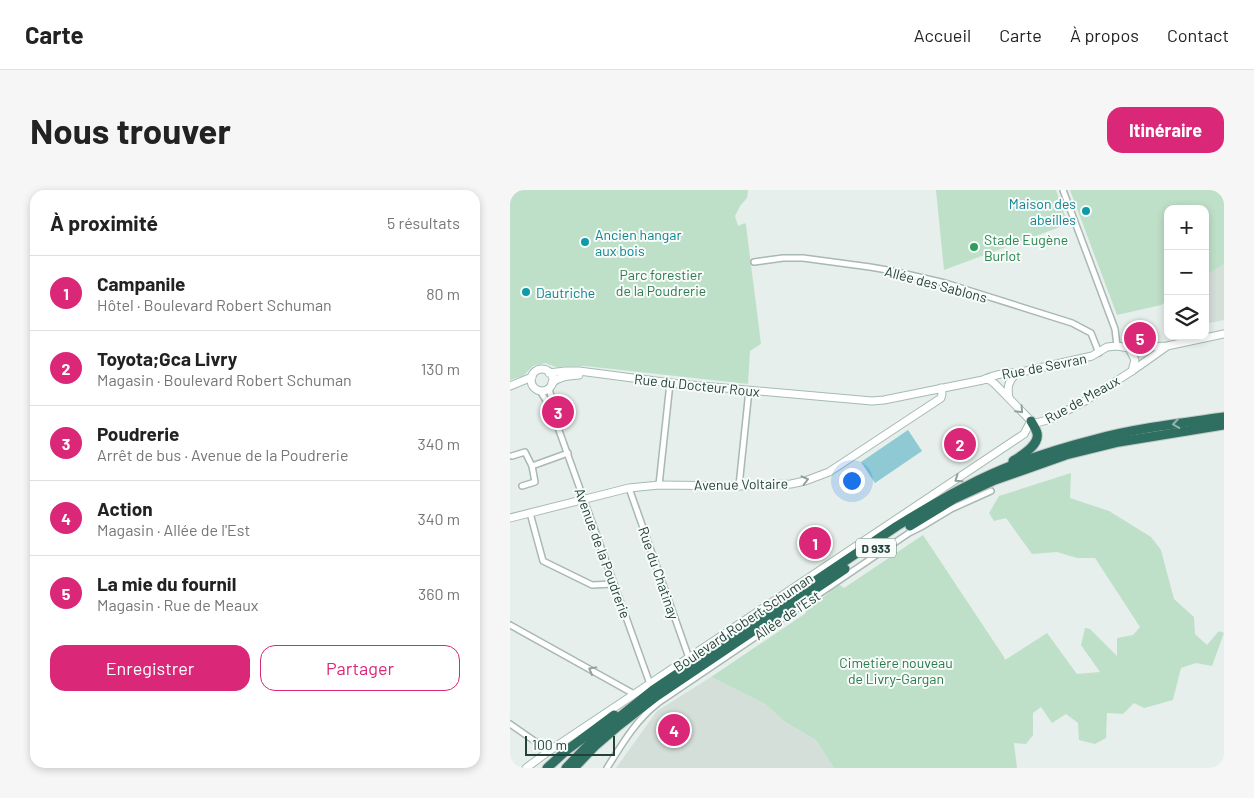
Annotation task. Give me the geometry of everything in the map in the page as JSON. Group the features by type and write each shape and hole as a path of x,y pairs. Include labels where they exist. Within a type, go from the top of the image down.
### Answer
{"highway":[{"name":"D 933","path":"566,768 592,741 634,705 680,671 897,526 968,485 1027,460 1097,439 1153,428 1224,418"},
{"path":"990,475 1000,467 1014,461 1032,446 1037,439 1037,433 1031,421"},
{"name":"D 933","path":"574,768 596,745 657,696 900,532 954,499 995,480 1066,454 1119,442 1224,425"},
{"path":"547,768 606,720 626,707 634,705"}],"main road":[{"path":"1117,346 1129,348 1167,346 1224,334"},
{"name":"Rue de Sevran","path":"941,388 1092,356 1107,347 1117,346"},
{"name":"Rue de Meaux","path":"1031,421 1036,423 1051,420 1085,401 1167,346"},
{"path":"1129,348 1135,360 1132,371"},
{"path":"541,370 550,373 552,377 551,385 545,390 526,385 510,386 532,377 541,370"},
{"name":"Rue du Docteur Roux","path":"550,373 572,371 670,383 872,401 941,388"},
{"path":"1009,398 1007,388 1017,373"},
{"name":"Rue du Docteur Roux","path":"551,385 555,380 564,377 595,374"},
{"path":"532,377 531,380 537,389"},
{"path":"985,379 995,384 1031,421"},
{"name":"Avenue Voltaire","path":"510,518 629,488 659,485 739,486 791,484 805,481 830,472 941,398 941,388"},
{"name":"Boulevard Robert Schuman","path":"526,768 1024,434 1031,421"}],"street":[{"path":"1063,190 1115,329 1117,346"},
{"name":"Allée des Sablons","path":"754,262 783,258 803,258 878,268 945,283 1072,323 1091,333 1099,353"},
{"path":"659,485 670,383"},
{"name":"Avenue de la Poudrerie","path":"551,385 556,422"},
{"name":"Avenue de la Poudrerie","path":"537,389 544,396 568,453 650,684"},
{"path":"739,486 749,390"},
{"path":"512,456 525,452 532,466 535,482 522,486"},
{"path":"532,466 568,453"},
{"name":"Rue du Chatinay","path":"629,488 689,658"},
{"name":"Allée de l'Est","path":"607,768 631,731 648,711 658,703 909,533 951,509 991,490"},
{"path":"530,513 543,561 592,585 614,584"},
{"path":"510,625 634,694"},
{"path":"510,724 550,751"}],"shaded area":[{"path":"1224,264 1224,320 1209,323 1209,295 1209,273"},
{"path":"711,677 765,704 785,722 816,740 834,768 616,768 657,711"}],"green space":[{"name":"Parc forestier de la Poudrerie","path":"510,190 748,190 747,198 735,216 738,226 745,223 746,225 761,344 750,351 748,384 585,366 556,367 545,363 533,366 523,376 510,380"},
{"name":"Stade Eugène Burlot","path":"936,190 1056,190 1068,224 944,270"},
{"path":"1070,190 1224,190 1224,264 1209,273 1209,205 1164,205 1164,303 1117,315"},
{"name":"Cimetière nouveau de Livry-Gargan","path":"1071,473 1070,498 1109,511 1151,537 1161,550 1174,599 1194,617 1195,634 1207,645 1219,631 1224,633 1212,666 1196,663 1181,668 1173,700 1144,708 1134,703 1123,714 1107,713 1106,738 1095,744 1079,740 1078,723 1066,714 1052,723 1041,707 1033,713 1033,735 1026,744 1014,743 1017,768 834,768 816,740 785,722 765,704 711,677 806,613 805,606 823,597 838,584 844,588 923,535 1005,660 1047,633 1077,674 1100,672 1081,645 1085,628 1090,629 1117,656 1117,638 1133,635 1140,627 1095,558 1077,558 1057,552 1032,554 1006,518 994,521 989,513 999,496"}],"water":[{"path":"908,430 922,451 875,483 861,462"}],"place":[{"name":"Maison des abeilles","path":"1086,211"},
{"name":"Ancien hangar aux bois","path":"585,242"},
{"name":"Stade Eugène Burlot","path":"974,247"},
{"name":"Dautriche","path":"526,292"},
{"name":"La mie du fournil","path":"1140,338"},
{"name":"Poudrerie","path":"558,412"},
{"name":"Toyota;Gca Livry","path":"960,444"},
{"name":"Campanile","path":"815,543"},
{"name":"Action","path":"674,730"}]}
